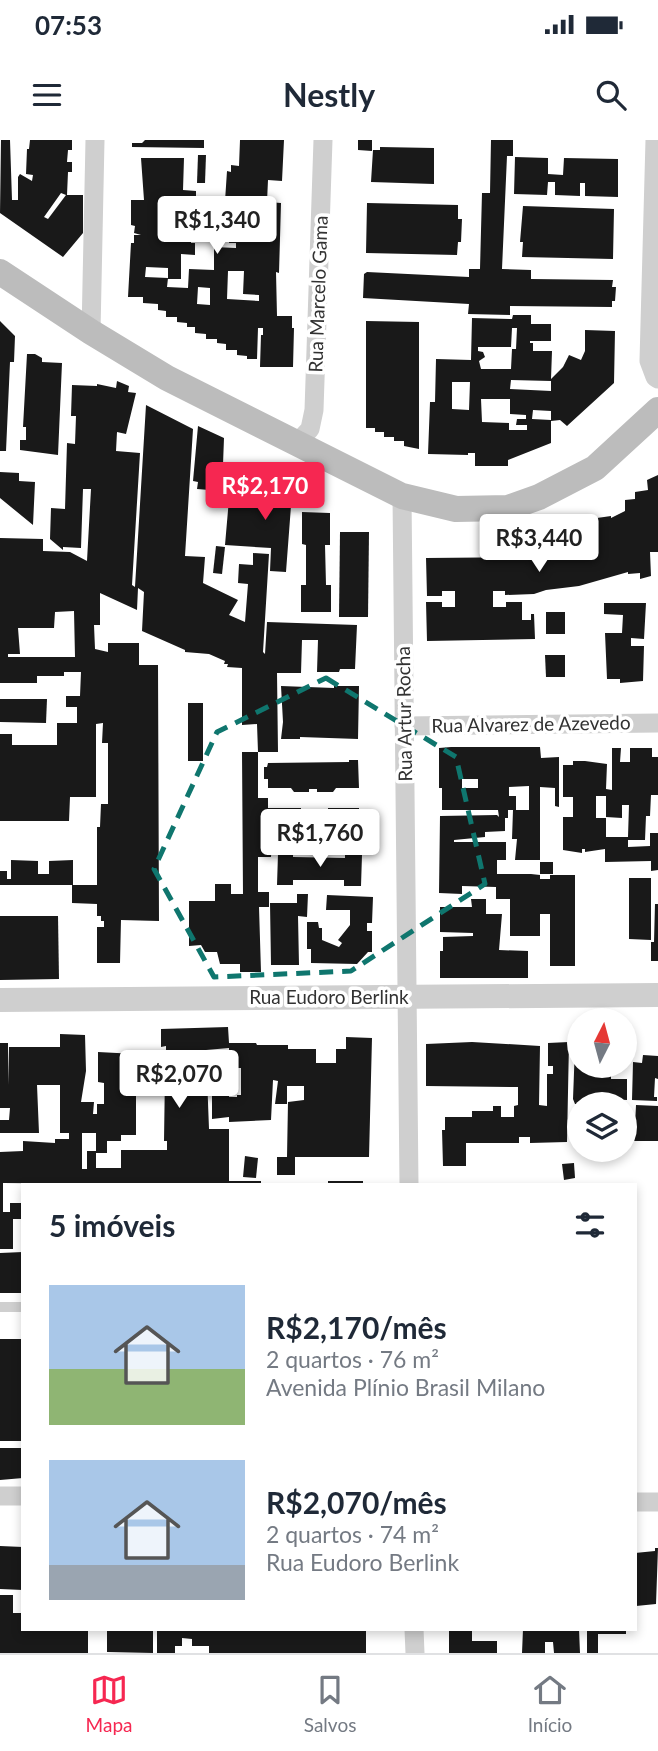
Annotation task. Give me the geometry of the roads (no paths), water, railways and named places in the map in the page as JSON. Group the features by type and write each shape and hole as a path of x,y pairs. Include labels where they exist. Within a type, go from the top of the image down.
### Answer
{"main road":[{"path":"0,272 167,378 402,496 456,509 508,508 540,497 595,468 658,410"}],"street":[{"path":"91,332 95,140"},
{"name":"Rua Marcelo Gama","path":"297,443 310,429 314,410 323,140"},
{"path":"654,140 649,361 658,379"},
{"name":"Rua Artur Rocha","path":"402,496 409,1183"},
{"name":"Rua Alvarez de Azevedo","path":"404,726 658,723"},
{"name":"Rua Eudoro Berlink","path":"0,1000 658,995"},
{"path":"0,1496 21,1496"},
{"path":"637,1502 658,1502"},
{"path":"414,1631 415,1653"}],"lane":[{"path":"0,1307 21,1307"}]}
